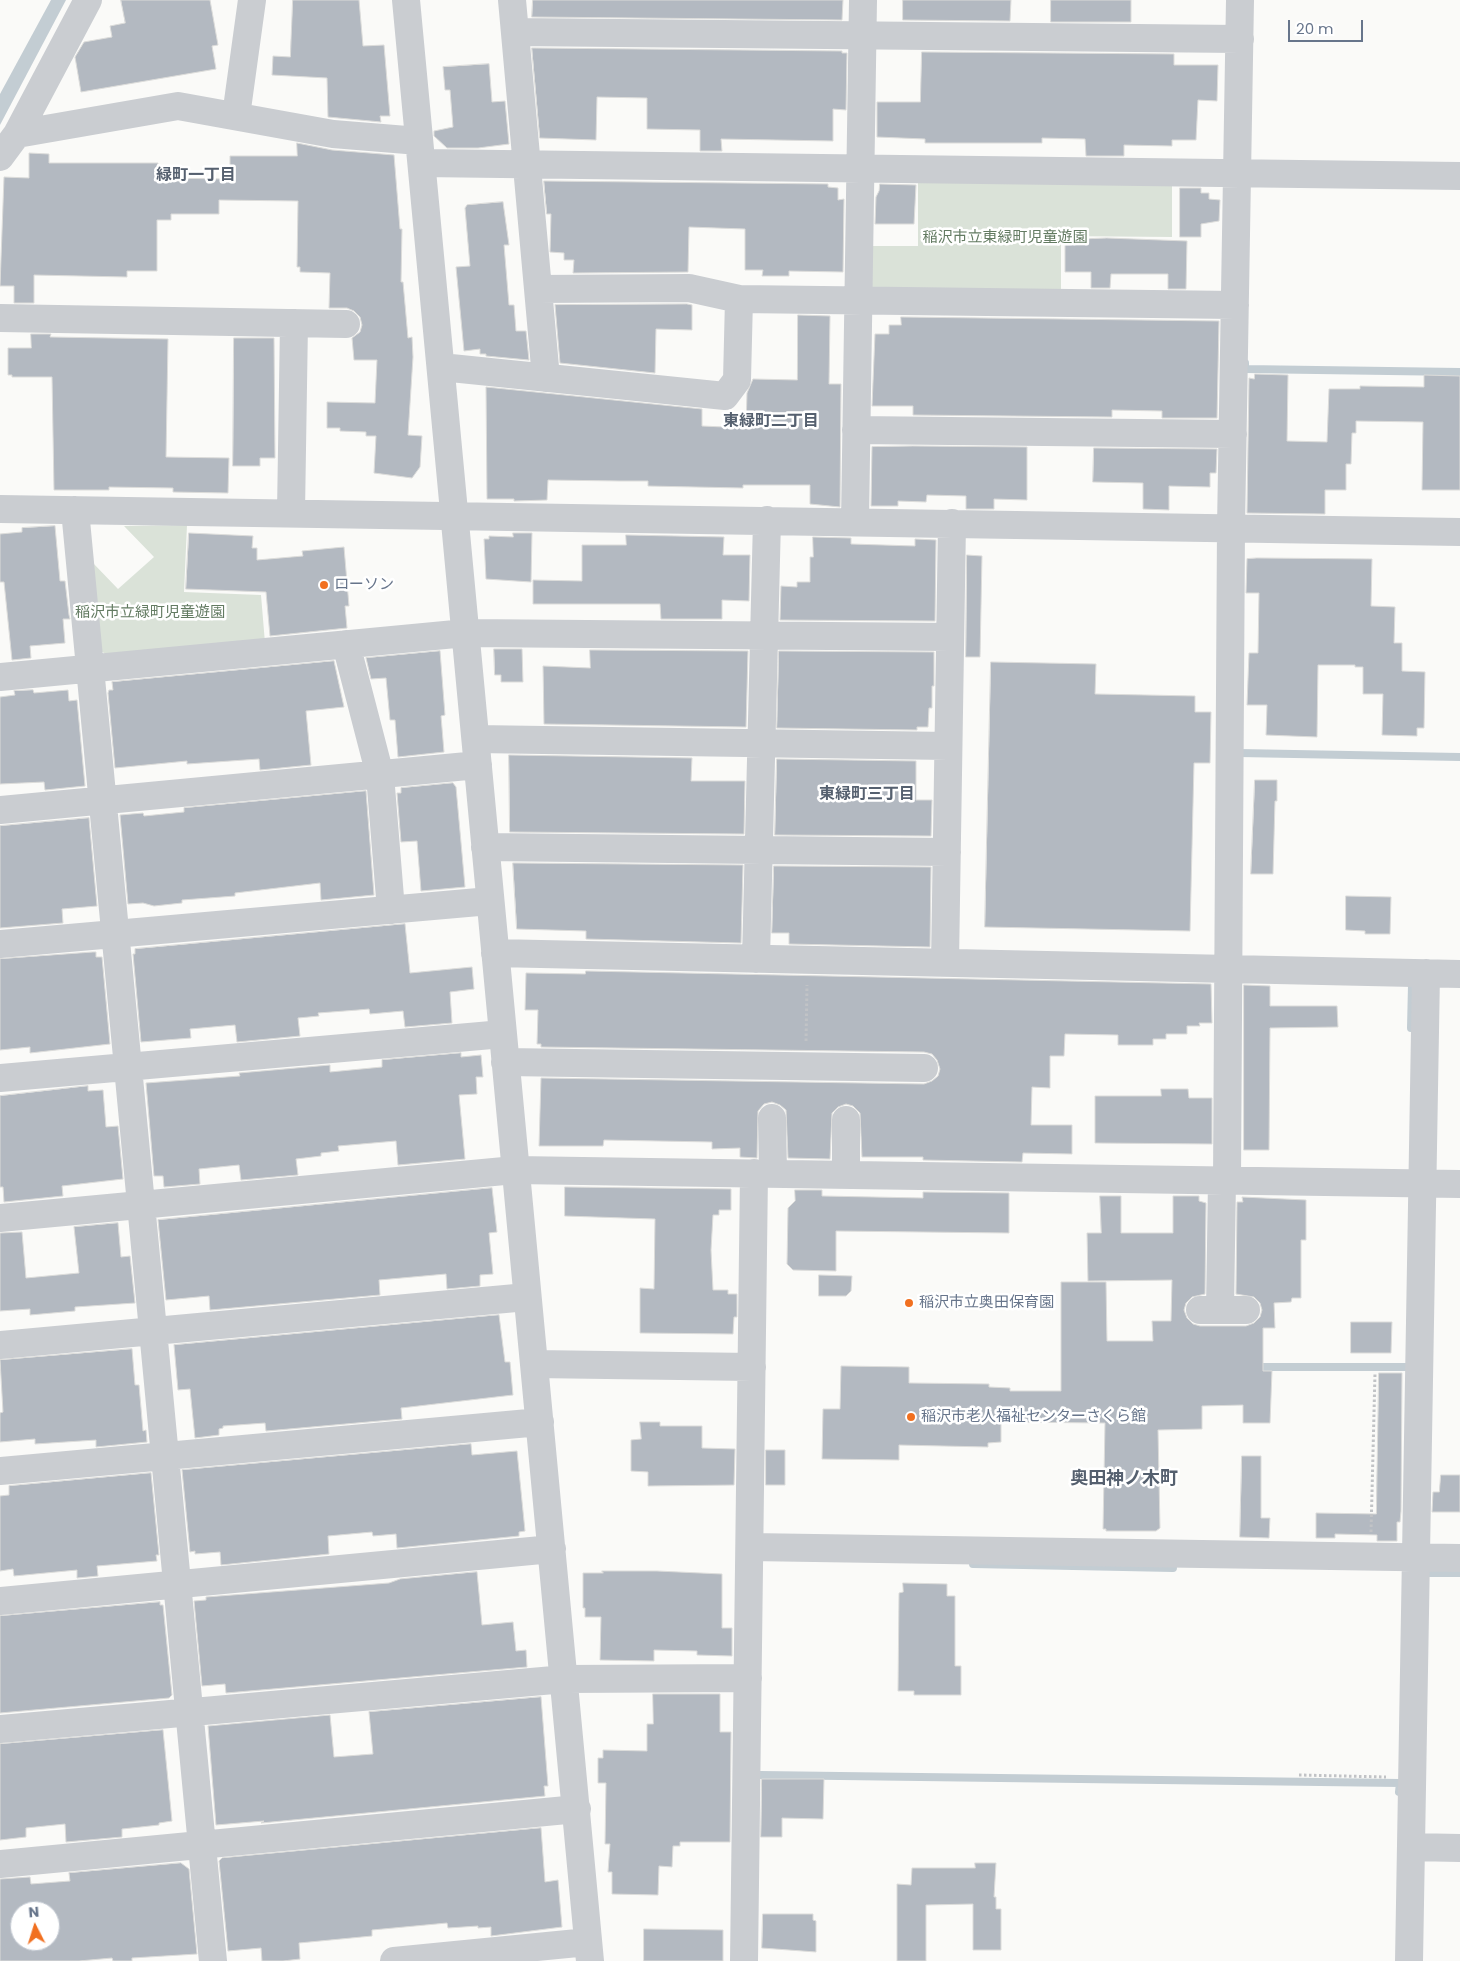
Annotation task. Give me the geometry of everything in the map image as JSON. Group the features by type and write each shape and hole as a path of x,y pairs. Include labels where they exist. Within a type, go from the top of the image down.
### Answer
{"street":[{"path":"7,142 88,0"},
{"path":"236,116 252,0"},
{"path":"394,1961 589,1952 565,1679 527,1297 406,0"},
{"path":"512,0 546,378"},
{"path":"855,521 863,0"},
{"path":"1222,1310 1231,527 1240,0"},
{"path":"515,32 1240,39"},
{"path":"7,142 178,106 334,134 421,152 527,164 1460,176"},
{"path":"538,289 689,288 739,299 1235,305"},
{"path":"441,367 725,396 738,380 739,299"},
{"path":"0,318 346,324"},
{"path":"291,512 294,323"},
{"path":"856,430 1233,434"},
{"path":"0,509 952,522 1460,532"},
{"path":"75,510 213,1961"},
{"path":"756,959 767,520"},
{"path":"945,962 952,522"},
{"path":"0,677 466,633 950,637"},
{"path":"346,644 380,775 391,910"},
{"path":"0,810 380,775 477,752 761,743 948,746"},
{"path":"485,847 947,852"},
{"path":"0,944 490,900"},
{"path":"495,953 1460,974"},
{"path":"1409,1961 1426,973"},
{"path":"0,1078 503,1034"},
{"path":"505,1062 924,1068"},
{"path":"744,1961 752,1367 764,1173 772,1118"},
{"path":"846,1120 846,1175"},
{"path":"0,1218 515,1170 1460,1184"},
{"path":"0,1344 527,1297"},
{"path":"534,1364 752,1367"},
{"path":"0,1471 540,1422"},
{"path":"750,1547 1460,1558"},
{"path":"0,1601 552,1549"},
{"path":"0,1729 565,1679 748,1678"},
{"path":"0,1864 577,1809"},
{"path":"1411,1846 1460,1848"}],"path":[{"path":"805,1067 808,960"},
{"path":"1370,1556 1375,1373"},
{"path":"1299,1775 1412,1777"}],"green space":[{"name":"稲沢市立東緑町児童遊園","path":"918,180 1172,183 1172,237 1061,236 1061,294 879,293 869,285 870,246 918,246"},
{"name":"稲沢市立緑町児童遊園","path":"187,525 184,592 261,595 265,643 110,657 101,651 93,563 118,589 154,557 124,526"}],"shaded area":[{"path":"51,0 66,0 0,125 0,94"}],"building":[{"path":"121,0 210,0 218,45 212,46 216,69 81,92 75,57 84,42 112,37 110,26 125,23"},
{"path":"293,0 359,0 363,46 384,45 390,116 380,116 381,122 328,117 327,78 272,75 273,56 290,57"},
{"path":"533,0 843,0 842,20 532,17"},
{"path":"903,0 1011,0 1010,21 903,20"},
{"path":"1051,0 1131,0 1131,22 1051,22"},
{"path":"532,48 842,51 842,53 847,53 846,110 833,109 833,141 721,139 722,151 700,151 700,130 647,129 647,98 597,97 596,140 540,138"},
{"path":"922,52 1174,54 1174,65 1218,65 1217,101 1198,100 1196,140 1172,140 1172,146 1124,145 1124,156 1086,156 1085,139 1042,138 1042,143 925,143 925,139 877,137 877,102 920,102"},
{"path":"489,64 492,102 505,101 509,144 478,148 447,148 434,136 434,131 453,127 450,90 445,90 443,67"},
{"path":"297,143 332,150 394,155 400,229 402,229 401,282 403,282 408,338 412,337 413,357 408,435 422,436 420,467 412,478 374,473 376,436 366,436 366,432 340,431 340,428 327,428 327,402 375,403 377,360 354,360 352,338 360,332 362,325 360,317 354,311 347,308 329,308 330,273 300,272 300,267 297,267 298,201 219,200 219,214 171,214 171,220 157,220 157,271 127,271 127,277 34,275 34,303 14,303 14,286 0,286 4,177 29,178 29,153 49,154 49,163 158,163 158,178 230,179 230,156 297,156"},
{"path":"544,181 828,184 828,187 838,188 838,200 844,199 843,272 789,271 789,276 762,276 763,270 745,270 745,229 689,227 688,272 573,273 574,260 564,260 564,253 550,252 551,214 547,214"},
{"path":"880,184 916,185 914,224 875,224 876,197"},
{"path":"1180,188 1201,188 1201,193 1209,193 1209,199 1220,200 1219,221 1201,224 1201,237 1180,237"},
{"path":"503,202 509,245 504,245 509,305 514,305 516,331 526,331 529,360 486,356 486,354 480,354 480,349 464,351 456,267 470,266 465,208 467,205"},
{"path":"1107,238 1187,241 1186,289 1168,289 1168,274 1111,274 1110,288 1091,288 1091,272 1065,272 1065,240"},
{"path":"555,305 692,305 692,330 656,329 655,373 560,363"},
{"path":"798,315 830,316 829,384 841,384 840,507 810,504 810,485 743,485 743,488 648,486 648,481 548,480 547,500 514,501 514,499 487,499 486,387 702,409 702,426 746,428 747,393 753,379 797,380"},
{"path":"901,317 1219,321 1217,418 1162,418 1162,411 1112,410 1112,417 913,415 913,406 872,406 875,334 889,334 889,325 901,325"},
{"path":"31,334 51,334 50,337 168,339 166,457 229,458 228,493 173,492 173,488 109,487 109,490 54,490 52,377 12,377 12,375 8,375 8,348 31,348"},
{"path":"234,338 274,338 275,458 260,458 260,466 233,466"},
{"path":"1255,374 1288,375 1287,441 1327,442 1329,389 1360,389 1360,386 1424,387 1424,375 1460,376 1460,490 1422,490 1423,422 1356,421 1356,433 1352,433 1351,464 1346,464 1346,490 1325,490 1325,514 1247,513 1249,378 1254,379"},
{"path":"872,447 1027,447 1027,500 994,499 994,509 966,509 966,496 927,495 926,502 898,501 898,506 871,506"},
{"path":"1094,448 1217,449 1216,473 1210,473 1210,487 1169,486 1169,510 1143,509 1143,483 1093,482"},
{"path":"55,526 60,581 65,581 70,619 63,619 65,643 30,646 31,658 12,660 4,582 0,582 0,534 22,532 22,528"},
{"path":"189,533 253,536 252,548 257,548 257,560 303,556 302,551 344,547 349,606 345,606 347,628 270,636 266,592 186,589"},
{"path":"513,533 532,533 531,582 486,579 484,539 489,539 489,536 513,537"},
{"path":"626,535 724,537 723,555 750,555 749,601 722,600 722,619 661,619 660,604 533,604 533,580 582,581 582,545 626,545"},
{"path":"813,537 851,538 851,544 915,546 915,539 936,540 935,621 780,620 781,586 797,587 797,582 810,582 810,557 813,557"},
{"path":"967,555 982,556 980,657 966,657"},
{"path":"1247,559 1372,559 1371,606 1395,607 1394,643 1402,643 1402,671 1425,672 1424,728 1417,728 1417,736 1382,735 1383,694 1363,694 1363,667 1355,667 1355,665 1318,665 1317,737 1266,735 1267,705 1247,705 1249,653 1258,653 1259,593 1246,593"},
{"path":"494,649 522,649 523,682 501,682 501,675 495,675"},
{"path":"590,650 748,651 746,727 544,724 543,666 590,668"},
{"path":"440,651 445,715 441,716 444,752 398,757 395,720 390,720 386,678 371,679 366,658"},
{"path":"779,651 934,652 934,686 932,686 932,708 929,708 928,727 917,727 917,730 777,728"},
{"path":"334,661 344,707 306,711 311,765 260,770 259,759 187,764 187,761 115,768 108,693 109,690 113,690 112,682"},
{"path":"991,662 1096,664 1095,694 1195,696 1195,712 1211,712 1210,763 1194,763 1190,931 985,927"},
{"path":"33,690 34,693 68,690 69,701 77,700 85,786 45,790 44,782 0,784 0,697 15,695 14,691"},
{"path":"509,755 692,758 691,781 745,781 744,834 510,832"},
{"path":"777,759 916,761 916,800 932,800 931,836 775,835"},
{"path":"1255,780 1277,780 1273,874 1251,874"},
{"path":"453,783 456,787 465,887 421,891 417,841 401,842 397,793 401,793 401,788"},
{"path":"366,791 374,895 321,900 320,883 235,893 235,896 182,900 182,903 154,906 143,903 128,904 120,815 143,813 144,816 184,812 184,808"},
{"path":"89,818 97,906 62,909 63,923 0,928 0,826"},
{"path":"513,863 743,865 741,943 586,939 586,931 517,929"},
{"path":"774,866 931,867 930,947 789,944 789,933 772,933"},
{"path":"1346,896 1391,897 1390,934 1365,934 1365,931 1346,930"},
{"path":"405,924 410,973 472,967 474,989 450,992 452,1023 405,1027 403,1011 370,1014 369,1009 318,1013 319,1016 298,1018 300,1036 237,1042 235,1025 190,1029 191,1038 141,1042 133,954 135,954 135,949"},
{"path":"96,952 96,957 102,957 110,1044 30,1053 30,1047 0,1050 0,959"},
{"path":"586,971 1211,984 1212,1023 1199,1023 1200,1026 1187,1026 1187,1034 1166,1034 1166,1039 1153,1039 1153,1045 1118,1045 1118,1035 1065,1034 1064,1056 1050,1056 1050,1088 1032,1087 1031,1125 1072,1125 1072,1154 1023,1153 1022,1162 923,1160 923,1157 862,1157 860,1113 853,1106 846,1104 838,1107 832,1113 830,1159 788,1158 786,1110 772,1102 764,1104 758,1111 757,1158 740,1157 740,1148 712,1149 712,1142 604,1140 603,1146 539,1146 541,1078 924,1084 938,1076 940,1069 937,1060 932,1054 924,1052 541,1047 541,1044 537,1044 538,1010 525,1010 526,973 585,974"},
{"path":"1244,985 1270,986 1270,1006 1337,1006 1338,1027 1270,1028 1269,1150 1244,1150"},
{"path":"461,1053 461,1057 481,1055 483,1077 476,1077 477,1094 459,1095 465,1159 398,1165 396,1141 338,1146 339,1151 321,1153 321,1156 296,1159 298,1175 241,1180 239,1165 199,1169 200,1184 164,1187 163,1176 154,1176 146,1083 240,1076 239,1073 330,1065 330,1072 382,1067 382,1060"},
{"path":"88,1086 88,1091 103,1090 106,1127 118,1126 123,1179 62,1186 63,1196 4,1202 3,1187 0,1187 0,1096"},
{"path":"1161,1089 1188,1089 1189,1098 1212,1098 1212,1144 1095,1143 1095,1096 1161,1096"},
{"path":"565,1187 731,1189 731,1210 719,1210 719,1215 713,1215 711,1250 713,1290 728,1290 728,1294 737,1294 737,1317 734,1317 733,1334 640,1333 640,1288 654,1289 655,1219 565,1216"},
{"path":"492,1188 497,1232 489,1233 493,1274 480,1275 480,1286 447,1289 446,1274 379,1280 380,1295 210,1310 209,1296 166,1300 158,1220"},
{"path":"795,1190 822,1190 822,1196 923,1198 923,1192 1009,1193 1009,1233 836,1231 836,1271 793,1270 787,1264 788,1208 795,1201"},
{"path":"1100,1196 1121,1196 1121,1233 1173,1233 1173,1196 1199,1196 1199,1201 1206,1203 1205,1294 1192,1297 1186,1303 1184,1310 1187,1318 1193,1324 1200,1326 1246,1326 1254,1323 1260,1317 1262,1310 1260,1303 1254,1297 1236,1294 1237,1202 1243,1202 1242,1197 1306,1200 1306,1240 1301,1240 1301,1298 1292,1298 1291,1302 1274,1303 1275,1328 1263,1328 1263,1371 1272,1371 1270,1423 1243,1423 1243,1405 1202,1406 1202,1429 1158,1430 1160,1528 1156,1531 1106,1531 1106,1529 1103,1529 1105,1423 1001,1422 1001,1442 988,1443 988,1447 899,1445 899,1460 822,1459 823,1409 840,1409 841,1366 909,1367 909,1383 989,1384 989,1387 1010,1388 1010,1391 1061,1391 1061,1282 1106,1282 1107,1341 1153,1341 1152,1321 1171,1321 1172,1280 1088,1281 1087,1233 1101,1233"},
{"path":"118,1223 121,1257 130,1256 135,1303 75,1307 75,1311 30,1315 30,1309 0,1311 0,1233 22,1232 26,1278 79,1273 74,1227"},
{"path":"819,1275 852,1276 851,1291 846,1296 819,1296"},
{"path":"499,1315 505,1362 510,1362 513,1395 401,1408 402,1419 266,1431 265,1423 223,1426 223,1428 219,1429 219,1435 195,1438 190,1389 178,1390 174,1345"},
{"path":"1351,1322 1392,1322 1391,1353 1351,1353"},
{"path":"132,1349 135,1385 139,1385 143,1431 146,1430 147,1442 96,1447 96,1440 35,1444 35,1439 0,1442 0,1413 3,1412 0,1360"},
{"path":"1379,1373 1402,1373 1401,1511 1400,1522 1397,1522 1397,1541 1377,1541 1377,1535 1335,1534 1335,1538 1316,1538 1316,1513 1376,1514"},
{"path":"640,1422 660,1422 660,1426 702,1426 702,1448 735,1449 734,1485 648,1486 648,1472 631,1471 631,1440 641,1439"},
{"path":"471,1444 472,1455 517,1451 525,1531 519,1532 519,1536 397,1548 396,1534 373,1536 372,1532 328,1536 329,1554 221,1565 220,1552 195,1554 195,1551 190,1552 182,1470"},
{"path":"766,1450 785,1450 785,1485 766,1485"},
{"path":"1242,1456 1261,1456 1261,1518 1270,1518 1269,1538 1240,1537"},
{"path":"151,1473 159,1555 156,1555 157,1561 97,1566 98,1576 77,1578 77,1570 14,1576 13,1569 0,1571 0,1496 9,1495 9,1486"},
{"path":"1441,1475 1460,1475 1460,1512 1432,1512 1433,1492 1439,1492"},
{"path":"602,1571 722,1574 722,1628 732,1628 732,1656 697,1655 697,1651 654,1650 654,1661 600,1660 601,1617 585,1617 585,1608 583,1608 583,1573 603,1573"},
{"path":"477,1572 482,1625 513,1622 516,1651 526,1650 527,1667 226,1693 225,1684 202,1686 194,1601 206,1600 206,1597 389,1583 400,1579"},
{"path":"903,1583 947,1584 947,1596 955,1596 955,1666 961,1666 961,1695 914,1695 914,1691 898,1691 899,1593 903,1592"},
{"path":"160,1602 160,1605 163,1605 172,1695 169,1698 0,1713 0,1616"},
{"path":"653,1694 720,1694 720,1732 731,1732 730,1842 680,1842 680,1846 673,1846 672,1867 659,1866 658,1895 612,1894 612,1872 608,1872 610,1844 605,1844 606,1783 598,1783 598,1758 603,1758 603,1750 647,1751 647,1724 653,1724"},
{"path":"541,1697 548,1786 544,1786 545,1796 261,1823 264,1821 216,1825 208,1726 330,1715 334,1757 373,1754 369,1712"},
{"path":"163,1730 172,1821 159,1823 159,1825 122,1829 122,1837 66,1842 65,1824 26,1828 26,1837 0,1840 0,1744"},
{"path":"762,1779 824,1779 823,1819 782,1818 782,1837 761,1837"},
{"path":"541,1828 545,1882 558,1880 562,1927 491,1936 491,1927 448,1928 447,1923 372,1930 372,1936 299,1943 300,1959 283,1961 262,1961 261,1948 228,1951 219,1861 222,1858"},
{"path":"181,1863 189,1869 197,1954 132,1958 132,1961 113,1961 112,1958 79,1961 0,1961 0,1879 30,1877 31,1884 70,1881 69,1873"},
{"path":"975,1863 996,1863 994,1897 996,1897 996,1909 1001,1909 1001,1950 973,1950 973,1904 926,1905 926,1961 897,1961 897,1884 911,1885 912,1868 975,1868"},
{"path":"763,1914 813,1914 813,1920 816,1921 816,1952 762,1948"},
{"path":"644,1929 723,1930 723,1961 644,1961"}],"waterway":[{"path":"1245,363 1245,369 1460,372"},
{"path":"1239,753 1460,757"},
{"path":"1411,1028 1412,985"},
{"path":"1254,1367 1406,1367"},
{"path":"973,1564 1173,1568"},
{"path":"1424,1573 1460,1573"},
{"path":"760,1775 1400,1783 1399,1792"}],"place":[{"name":"ローソン","path":"324,585"},
{"name":"稲沢市立奥田保育園","path":"909,1303"},
{"name":"稲沢市老人福祉センターさくら館","path":"911,1417"}],"district":[{"name":"緑町一丁目","path":"196,176"},
{"name":"東緑町二丁目","path":"771,422"},
{"name":"東緑町三丁目","path":"867,795"},
{"name":"奥田神ノ木町","path":"1124,1479"}]}
